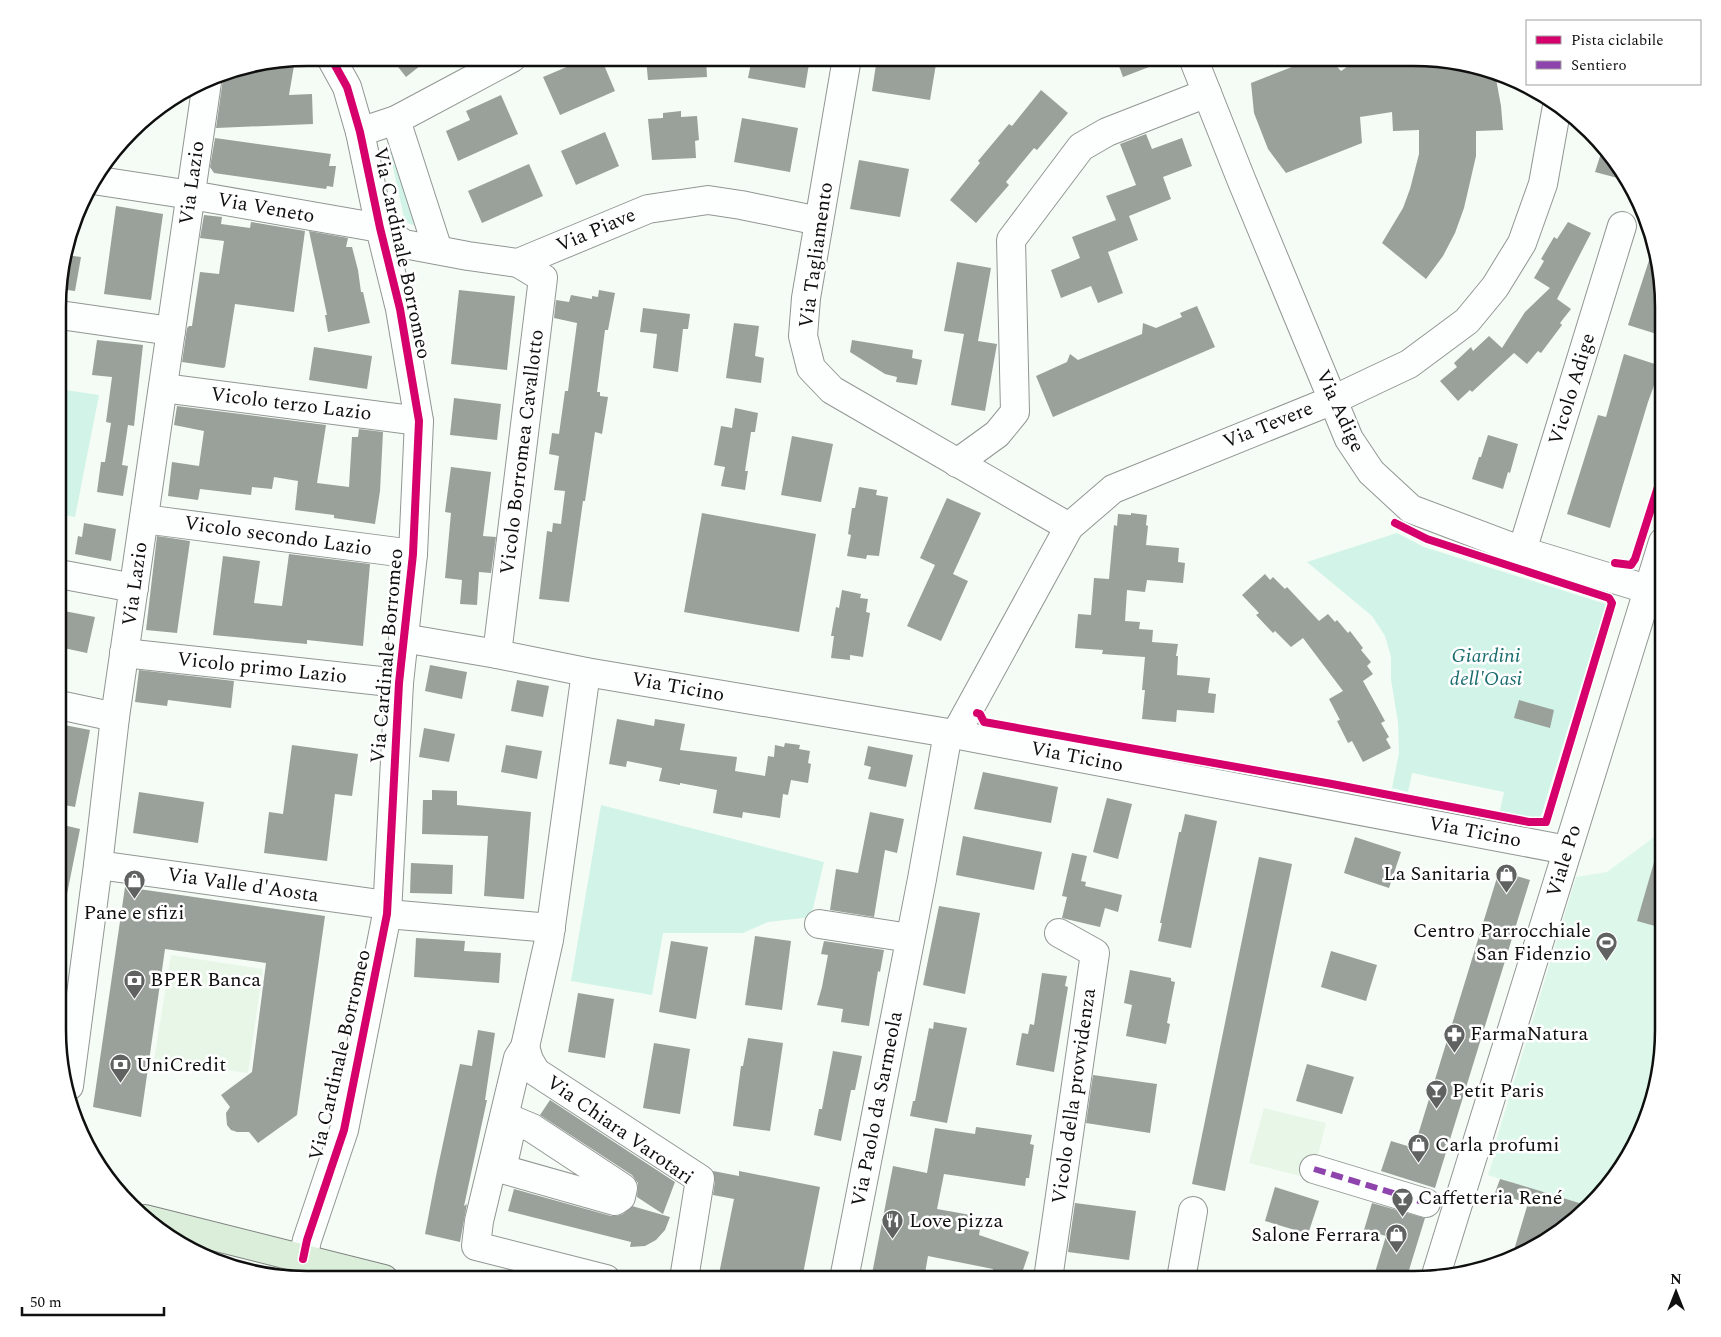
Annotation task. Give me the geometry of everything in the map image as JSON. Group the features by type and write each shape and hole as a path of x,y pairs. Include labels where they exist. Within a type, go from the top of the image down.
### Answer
{"main road":[{"path":"164,1224 352,1271"}],"street":[{"name":"Via Cardinale Borromeo","path":"303,1259 307,1240 344,1130 387,909 399,683 412,554 420,421 400,309 380,228 360,132 347,87 335,66"},
{"path":"360,132 396,120 497,66"},
{"name":"Via Tagliamento","path":"847,66 806,298 803,336 812,368 832,390 1069,526"},
{"name":"Via Adige","path":"1196,66 1349,440 1371,472 1411,509 1522,551 1655,592"},
{"name":"Via Lazio","path":"71,1074 115,717 206,89"},
{"path":"957,463 997,434 1015,412 1011,240 1081,147 1107,132 1207,93"},
{"name":"Via Tevere","path":"952,734 1069,526 1113,489 1333,400 1409,364 1467,321 1495,287 1522,244 1543,184 1556,112"},
{"path":"396,120 438,250"},
{"name":"Via Veneto","path":"102,181 380,228"},
{"name":"Via Piave","path":"518,263 648,209 708,200 819,221"},
{"name":"Vicolo Adige","path":"1522,551 1622,226"},
{"path":"380,228 404,244 518,263"},
{"name":"Vicolo Borromea Cavallotto","path":"497,654 542,278 518,263"},
{"path":"66,316 171,332"},
{"name":"Vicolo terzo Lazio","path":"164,388 420,421"},
{"name":"Vicolo secondo Lazio","path":"144,519 412,554"},
{"path":"66,575 134,588"},
{"name":"Viale Po","path":"1438,1269 1567,850 1655,595"},
{"name":"Via Ticino","path":"403,638 586,672 952,734 1567,850"},
{"name":"Vicolo primo Lazio","path":"124,653 399,683"},
{"path":"564,1271 476,1246 479,1221 518,1058 525,1047 551,928 586,672"},
{"path":"66,706 115,717"},
{"name":"Via Paolo da Sarmeola","path":"846,1271 910,938 952,734"},
{"name":"Via Valle d'Aosta","path":"98,865 387,909"},
{"path":"387,909 551,928"},
{"path":"819,924 910,938"},
{"name":"Vicolo della provvidenza","path":"1049,1271 1095,953 1059,933"},
{"name":"Via Chiara Varotari","path":"525,1047 529,1060 536,1072 700,1179 685,1271"},
{"name":"Via Chiara Varotari","path":"512,1084 519,1078 536,1072"},
{"path":"1314,1169 1426,1203"},
{"path":"1182,1271 1193,1212"}],"green space":[{"path":"393,145 416,226 405,222 389,149"},
{"path":"66,390 99,395 75,517 66,515"},
{"name":"Giardini dell'Oasi","path":"1397,533 1424,547 1606,604 1540,819 1500,811 1504,792 1412,773 1408,792 1392,788 1399,753 1398,723 1391,679 1391,657 1385,636 1372,616 1307,562"},
{"path":"601,805 824,862 811,917 768,922 743,933 663,933 652,995 571,981"}],"shaded area":[{"name":"Centro Parrocchiale San Fidenzio","path":"1655,836 1655,1030 1653,1061 1647,1092 1630,1136 1605,1177 1581,1203 1488,1175 1498,1144 1496,1141 1576,877 1607,872"},
{"path":"171,955 263,969 248,1073 154,1060"},
{"path":"1264,1108 1326,1123 1312,1179 1249,1163"}],"building":[{"path":"397,66 420,66 406,77"},
{"path":"569,66 604,66 615,91 560,115 543,77"},
{"path":"647,66 706,66 707,77 648,80"},
{"path":"750,66 809,66 805,88 748,78"},
{"path":"876,66 936,66 930,100 872,91"},
{"path":"1119,66 1152,66 1123,77"},
{"path":"1295,66 1336,66 1341,71 1348,66 1445,68 1476,74 1496,81 1503,130 1476,131 1476,156 1464,208 1455,233 1443,256 1426,279 1382,243 1403,208 1410,189 1419,154 1419,130 1393,131 1392,112 1360,117 1362,143 1286,173 1268,149 1254,113 1251,83"},
{"path":"294,67 289,95 312,94 313,124 216,128 223,82 230,79 260,71"},
{"path":"1041,90 1068,113 1037,150 1034,148 1006,182 1009,185 976,223 950,200 980,163 978,161 1009,124 1012,126"},
{"path":"501,95 518,134 458,161 446,131 470,120 466,111"},
{"path":"681,111 681,117 697,116 699,140 695,141 696,158 652,160 648,119 663,118 663,113"},
{"path":"742,118 798,128 790,172 734,162"},
{"path":"605,132 619,166 576,185 561,151"},
{"path":"1146,134 1152,149 1182,138 1192,166 1163,177 1171,199 1129,216 1138,240 1108,252 1123,293 1098,303 1091,286 1061,298 1051,270 1080,258 1072,237 1116,220 1106,196 1136,185 1120,144"},
{"path":"215,138 331,154 329,166 336,166 333,187 327,186 326,189 214,173 210,167"},
{"path":"1601,155 1617,178 1595,172"},
{"path":"859,160 909,169 900,217 850,209"},
{"path":"529,164 543,196 482,223 468,191"},
{"path":"116,206 163,214 151,300 104,294"},
{"path":"204,215 222,217 221,224 250,228 251,222 305,231 294,312 235,304 225,367 223,368 182,362 187,328 192,326 200,272 219,274 224,241 200,238"},
{"path":"1568,222 1591,233 1557,299 1571,309 1560,323 1562,325 1541,353 1538,351 1527,364 1514,353 1472,392 1470,390 1458,401 1440,381 1457,367 1454,363 1471,347 1473,351 1489,336 1502,348 1525,312 1550,288 1534,278 1544,261 1541,259 1554,237 1557,239"},
{"path":"309,231 348,238 346,247 352,247 361,292 363,292 370,323 328,332 325,315 327,315"},
{"path":"72,256 81,257 75,291 67,290"},
{"path":"1650,258 1653,276 1655,333 1628,325"},
{"path":"957,262 991,268 978,341 997,344 985,411 951,405 964,334 944,331"},
{"path":"459,290 515,296 507,370 451,364"},
{"path":"599,290 615,293 608,330 605,330 597,392 600,392 600,396 608,397 602,434 595,432 569,602 539,599 547,531 552,532 553,523 561,524 565,491 554,490 559,456 549,454 552,433 559,434 565,391 568,391 577,323 554,318 556,300 569,302 571,295 592,299 592,296 598,297"},
{"path":"1197,306 1215,347 1053,417 1036,376 1067,362 1070,354 1078,360 1142,334 1143,323 1156,328 1182,317 1180,313"},
{"path":"643,308 690,314 688,329 683,329 678,372 653,368 657,334 640,332"},
{"path":"734,323 759,326 755,356 764,358 761,383 726,378"},
{"path":"97,340 143,345 134,426 128,425 122,465 128,466 123,496 97,492 101,462 105,462 111,423 106,422 112,377 92,375"},
{"path":"852,340 913,350 912,358 922,360 917,385 896,382 897,377 885,374 850,352"},
{"path":"314,347 372,356 367,389 309,380"},
{"path":"1624,354 1655,364 1655,383 1610,528 1567,514 1598,415 1606,417"},
{"path":"454,398 501,404 497,440 450,435"},
{"path":"177,406 326,425 317,483 349,487 352,437 358,437 359,429 383,432 380,491 375,524 334,518 334,515 295,510 298,481 274,477 272,489 252,487 251,495 200,489 198,500 168,496 172,462 199,466 204,431 174,425"},
{"path":"735,408 758,413 755,432 751,432 745,471 748,471 745,490 721,486 725,467 714,465 721,426 732,428"},
{"path":"1488,435 1518,444 1510,473 1508,472 1503,489 1472,479"},
{"path":"792,436 833,444 821,502 781,495"},
{"path":"451,467 491,472 483,536 496,537 491,573 479,572 477,605 460,604 462,580 445,578 451,513 445,512"},
{"path":"859,487 877,490 876,495 888,497 879,556 867,555 866,559 847,556 851,535 848,534 852,508 855,508"},
{"path":"947,498 981,513 953,574 968,581 941,641 907,626 935,565 920,558"},
{"path":"702,513 816,534 799,632 684,612"},
{"path":"1131,513 1147,515 1146,545 1179,548 1178,562 1185,563 1183,583 1147,580 1145,592 1127,590 1125,621 1140,622 1139,629 1153,630 1152,642 1178,644 1176,656 1178,656 1177,675 1210,678 1208,693 1216,694 1214,713 1177,710 1176,722 1142,719 1145,690 1142,690 1145,657 1102,654 1103,650 1075,648 1078,614 1091,615 1094,578 1109,579 1114,525 1117,526 1118,514 1131,515"},
{"path":"84,523 116,529 111,561 75,554 78,536 82,537"},
{"path":"157,536 190,541 177,633 146,630"},
{"path":"289,554 370,564 363,646 307,640 307,644 213,635 223,556 260,561 254,603 282,606"},
{"path":"1265,574 1270,580 1273,577 1285,589 1287,587 1319,621 1328,614 1335,622 1337,620 1348,633 1350,631 1363,648 1361,650 1371,662 1367,666 1373,674 1363,681 1385,721 1381,723 1389,737 1386,739 1391,748 1363,762 1352,741 1348,743 1337,721 1340,720 1329,699 1343,691 1303,638 1291,647 1275,631 1273,633 1256,615 1259,613 1242,595"},
{"path":"842,590 861,594 860,598 868,599 866,612 870,613 863,657 850,655 850,660 831,658 834,636 831,636 836,607 839,608"},
{"path":"66,611 95,617 87,653 66,648"},
{"path":"430,665 467,672 462,699 425,691"},
{"path":"139,670 234,681 231,708 168,700 167,706 135,702"},
{"path":"517,680 549,686 543,717 511,711"},
{"path":"1519,700 1554,710 1550,728 1514,718"},
{"path":"617,719 654,726 655,719 685,724 680,750 737,757 735,771 765,776 768,756 774,757 775,745 784,747 785,743 800,745 799,749 810,751 808,763 811,764 808,783 791,780 788,795 783,794 780,818 743,812 742,818 713,813 717,790 659,781 662,768 627,761 626,767 609,764"},
{"path":"66,725 90,730 75,807 66,805"},
{"path":"424,728 455,734 449,762 419,757"},
{"path":"292,745 358,754 352,796 335,794 327,861 264,853 269,812 283,814"},
{"path":"506,745 542,751 537,779 501,772"},
{"path":"868,746 913,755 906,787 868,779 871,767 864,765"},
{"path":"983,772 1058,787 1051,823 974,809"},
{"path":"432,790 457,791 457,805 531,812 524,899 484,896 488,836 422,834 423,800 432,800"},
{"path":"139,792 204,802 198,843 133,833"},
{"path":"1107,798 1132,804 1118,859 1093,852"},
{"path":"870,812 904,819 897,853 885,850 874,917 830,910 836,869 858,873"},
{"path":"1185,814 1217,821 1191,948 1158,941 1179,832 1181,832"},
{"path":"66,826 80,829 66,899"},
{"path":"963,836 1042,852 1034,890 956,875"},
{"path":"1355,837 1401,852 1389,888 1344,873"},
{"path":"1072,853 1087,856 1081,881 1086,882 1085,886 1122,895 1118,912 1105,908 1100,927 1062,918 1067,897 1062,896"},
{"path":"1259,857 1292,864 1225,1191 1192,1184"},
{"path":"1655,859 1655,926 1637,921"},
{"path":"411,863 453,865 452,894 410,893"},
{"path":"1499,871 1530,880 1435,1188 1381,1171 1391,1141 1414,1148"},
{"path":"125,887 325,916 297,1115 258,1143 249,1132 237,1132 231,1130 227,1125 226,1113 230,1107 221,1095 252,1072 266,963 165,949 141,1117 93,1107"},
{"path":"939,906 980,913 965,994 923,985"},
{"path":"755,936 791,941 782,1010 745,1005"},
{"path":"416,938 465,941 464,951 501,953 499,983 414,977"},
{"path":"671,941 708,947 696,1019 659,1012"},
{"path":"824,941 884,950 880,972 878,971 869,1026 841,1022 843,1009 817,1005 828,955 821,954"},
{"path":"1331,951 1377,965 1366,1001 1321,987"},
{"path":"1130,970 1171,978 1171,981 1175,982 1167,1023 1170,1024 1166,1044 1126,1036 1132,1005 1124,1003"},
{"path":"1042,973 1067,976 1065,986 1068,987 1054,1072 1016,1065 1022,1033 1028,1034 1030,1024 1034,1025"},
{"path":"578,993 614,999 605,1058 568,1052"},
{"path":"934,1022 967,1028 947,1123 910,1116 913,1101 915,1101 929,1028 933,1029"},
{"path":"478,1030 495,1033 485,1100 487,1100 464,1206 467,1204 460,1242 425,1234 460,1064 472,1066"},
{"path":"748,1038 783,1043 770,1131 733,1126 741,1066 743,1066"},
{"path":"654,1043 690,1049 680,1114 643,1108"},
{"path":"833,1051 862,1056 855,1090 851,1090 841,1141 814,1135 819,1109 822,1109"},
{"path":"1307,1064 1354,1077 1342,1114 1296,1101"},
{"path":"1093,1075 1157,1084 1150,1133 1086,1123"},
{"path":"550,1100 675,1182 663,1214 637,1197 638,1183 632,1175 540,1115"},
{"path":"976,1127 1032,1135 1030,1144 1034,1145 1029,1178 1026,1178 1025,1186 944,1174 937,1209 982,1217 979,1235 1029,1252 1023,1271 992,1271 993,1269 928,1256 925,1271 873,1271 893,1166 927,1173 935,1128 975,1134"},
{"path":"713,1171 739,1176 739,1171 820,1187 804,1271 720,1271 734,1199 713,1195 715,1181"},
{"path":"1500,1179 1581,1203 1548,1230 1514,1248 1528,1203 1495,1193"},
{"path":"1275,1187 1319,1201 1308,1234 1265,1221"},
{"path":"514,1189 611,1216 623,1214 632,1206 670,1217 665,1230 656,1240 645,1246 630,1247 631,1242 508,1211"},
{"path":"1075,1203 1136,1211 1129,1260 1068,1252"},
{"path":"1372,1203 1425,1218 1409,1271 1375,1271 1386,1236 1364,1230"}],"marked path":[{"path":"1314,1169 1426,1203"}],"cycle path":[{"path":"303,1259 307,1240 344,1130 387,914 399,683 413,554 419,421 400,309 380,228 360,132 347,87 335,66"},
{"path":"1615,563 1631,565 1635,559 1655,496"},
{"path":"977,713 980,714 984,722 1332,784 1529,822 1546,822 1612,603 1609,598 1427,539 1395,523"}],"place":[{"name":"La Sanitaria","path":"1506,893"},
{"name":"Pane e sfizi","path":"134,900"},
{"name":"Centro Parrocchiale San Fidenzio","path":"1607,962"},
{"name":"BPER Banca","path":"134,999"},
{"name":"FarmaNatura","path":"1454,1053"},
{"name":"UniCredit","path":"120,1084"},
{"name":"Petit Paris","path":"1436,1110"},
{"name":"Carla profumi","path":"1419,1164"},
{"name":"Caffetteria René","path":"1402,1217"},
{"name":"Love pizza","path":"893,1240"},
{"name":"Salone Ferrara","path":"1396,1254"}]}
